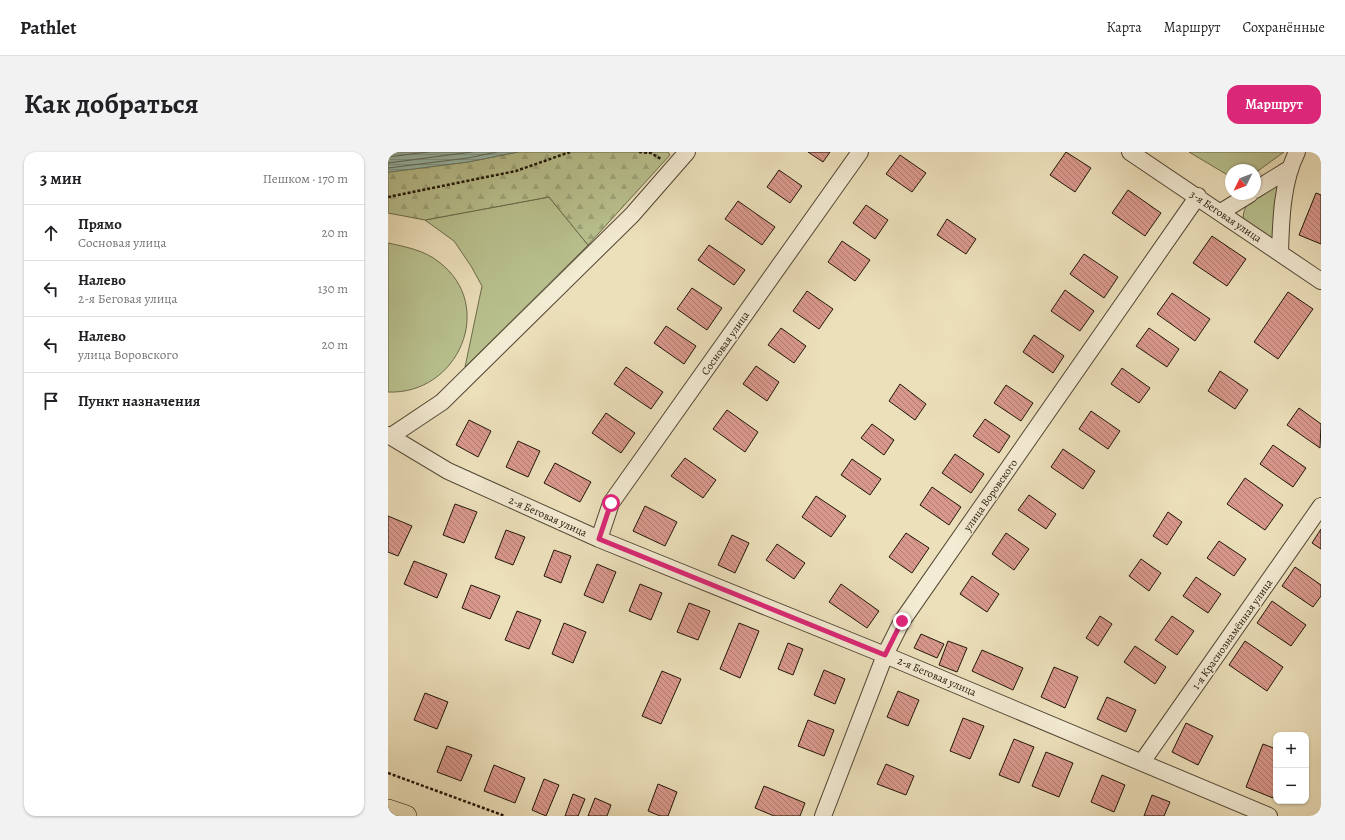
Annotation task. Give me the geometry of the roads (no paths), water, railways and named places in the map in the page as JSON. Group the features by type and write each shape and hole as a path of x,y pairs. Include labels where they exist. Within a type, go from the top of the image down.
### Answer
{"main road":[{"path":"388,810 405,816"}],"street":[{"path":"389,435 442,402 632,215 687,152"},
{"name":"Сосновая улица","path":"599,539 611,503 860,152"},
{"name":"3-я Беговая улица","path":"1130,152 1198,196 1321,281"},
{"path":"1280,252 1281,224 1289,169 1297,152"},
{"path":"1261,186 1289,169"},
{"name":"улица Воровского","path":"823,816 885,655 907,615 1198,196"},
{"path":"1221,212 1240,200"},
{"name":"2-я Беговая улица","path":"389,435 448,471 599,539 885,655 1269,816"},
{"name":"1-я Краснознамённая улица","path":"1142,762 1321,506"}],"water":[{"path":"388,152 518,152 468,162 388,172"}]}
